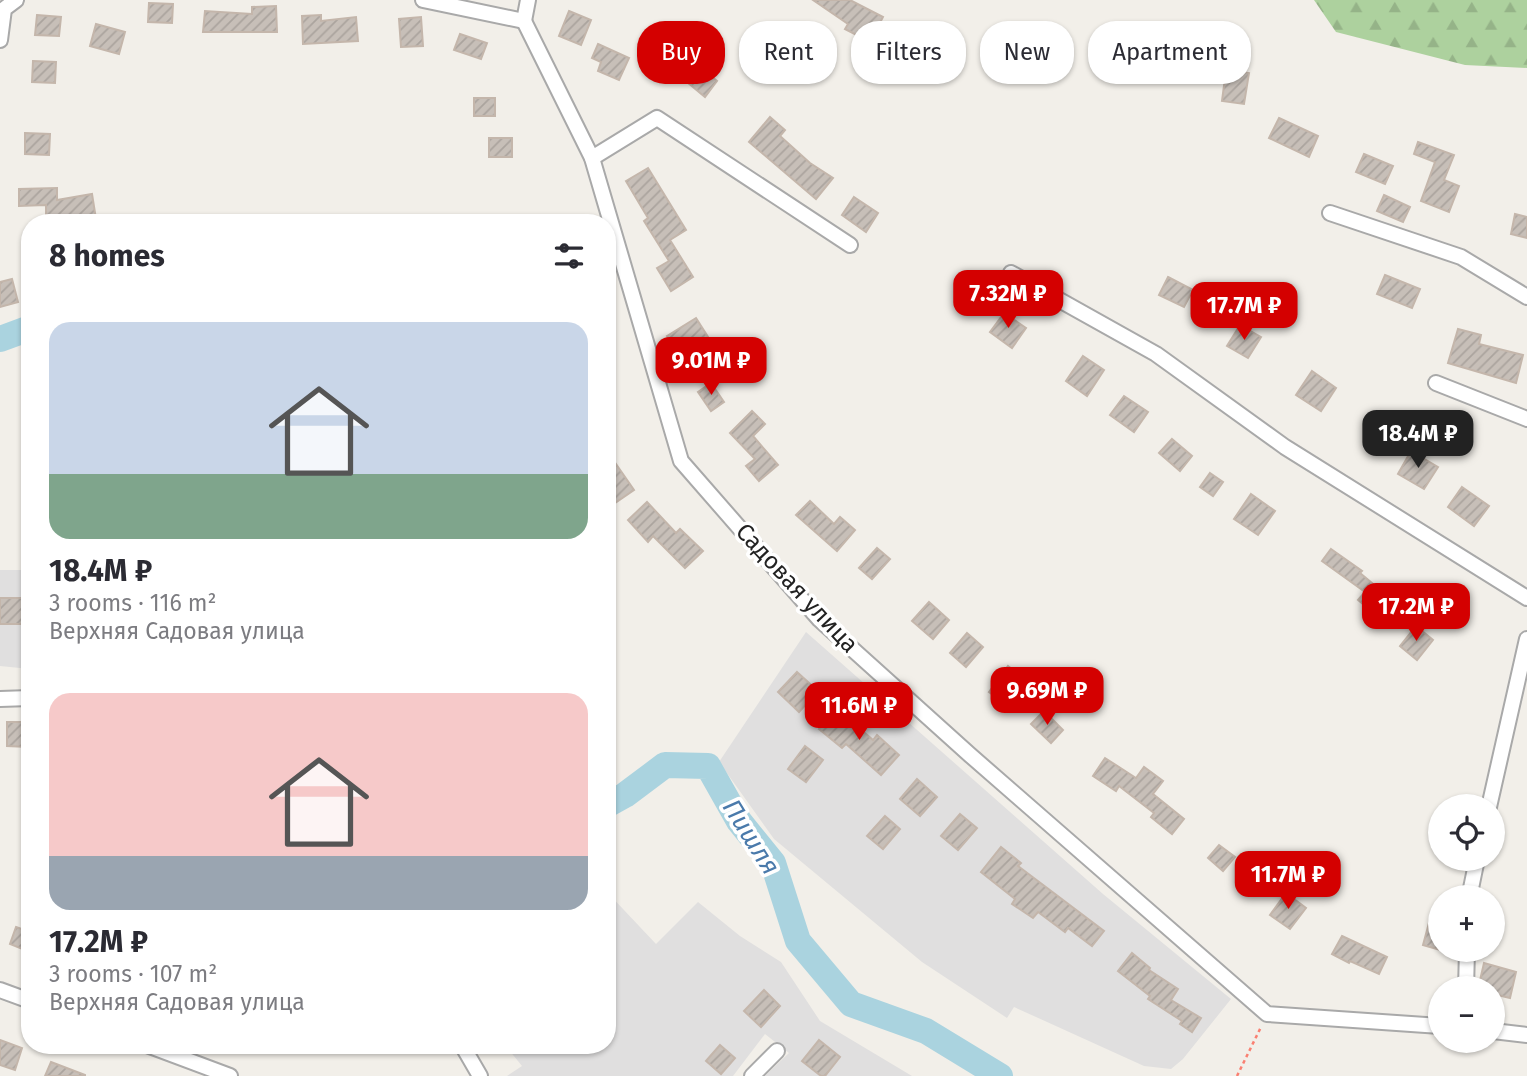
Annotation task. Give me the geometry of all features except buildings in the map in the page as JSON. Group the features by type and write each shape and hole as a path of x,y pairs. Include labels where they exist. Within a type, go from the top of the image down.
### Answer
{"street":[{"path":"0,40 4,9 16,0"},
{"path":"423,0 524,21 528,0"},
{"name":"Садовая улица","path":"524,21 592,158 608,214"},
{"path":"592,158 657,118 850,245"},
{"path":"1330,213 1461,257 1527,297"},
{"name":"Садовая улица","path":"616,240 681,461 819,619 970,755 1267,1014"},
{"path":"1011,273 1156,354 1284,447 1527,598"},
{"path":"1436,383 1527,419"},
{"path":"1492,794 1527,639"},
{"path":"0,699 21,698"},
{"path":"0,990 21,998"},
{"path":"1267,1014 1428,1026"},
{"path":"1505,1032 1527,1035"},
{"path":"752,1076 777,1051"},
{"path":"171,1054 230,1076"},
{"path":"467,1054 480,1076"}],"path":[{"path":"1237,1076 1267,1014"}],"shaded area":[{"path":"0,570 21,570 21,668 0,666"},
{"path":"806,632 1103,894 1231,999 1183,1059 1171,1069 1144,1066 1014,1007 1007,1018 922,962 774,839 719,762"},
{"path":"616,902 656,944 698,902 740,936 781,962 820,1021 912,1076 765,1076 789,1053 765,1034 733,1076 507,1076 522,1066 512,1054 616,1054"}],"green space":[{"path":"1314,0 1527,0 1527,68 1465,65 1336,32"}],"waterway":[{"name":"Пишля","path":"0,339 21,331"},
{"name":"Пишля","path":"616,800 665,765 708,766 739,821 773,863 798,941 851,1004 926,1031 1000,1076"}]}
